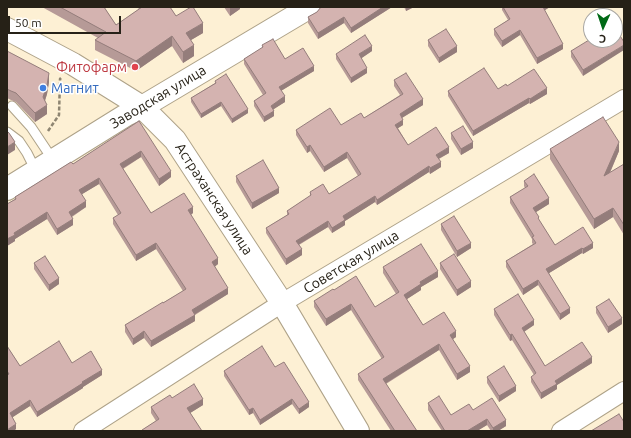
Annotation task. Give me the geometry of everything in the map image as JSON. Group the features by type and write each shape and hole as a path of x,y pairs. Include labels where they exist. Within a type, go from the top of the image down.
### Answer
{"street":[{"name":"Заводская улица","path":"7,189 126,115 310,7"},
{"name":"Астраханская улица","path":"7,29 66,75 142,107 175,140 282,303 358,431"},
{"name":"Советская улица","path":"82,431 282,303 624,99"},
{"path":"561,431 624,391"}],"lane":[{"path":"12,106 31,127 41,142 45,165"},
{"path":"7,132 19,141 27,153 45,165"}],"path":[{"path":"41,142 59,115 66,75"}],"building":[{"path":"60,7 104,7 116,25 142,7 170,7 176,16 193,7 203,23 186,33 194,45 183,52 172,36 136,61 95,40 106,32"},
{"path":"321,7 383,7 351,28 344,17 318,33 308,17 317,12"},
{"path":"503,7 543,7 563,44 537,58 520,30 502,41 494,29 510,19"},
{"path":"446,29 457,46 439,58 428,40"},
{"path":"365,35 372,46 359,54 367,68 351,78 336,54"},
{"path":"273,39 285,59 303,48 314,66 279,87 285,96 271,106 274,111 264,117 254,101 266,93 244,59 263,47 262,45"},
{"path":"583,44 583,48 619,48 583,70 571,51"},
{"path":"7,51 49,73 43,97 47,105 35,113 16,93 7,89"},
{"path":"484,68 498,89 506,84 507,86 534,69 547,88 473,131 448,91"},
{"path":"406,73 423,99 400,114 403,120 395,125 408,145 436,127 449,147 436,155 441,162 430,168 429,166 377,200 375,196 343,216 345,220 332,228 328,221 296,241 302,249 286,259 266,228 289,214 287,211 311,195 310,192 323,184 329,194 361,174 347,152 324,167 310,145 307,147 296,130 330,108 341,125 361,113 364,118 403,94 394,80"},
{"path":"226,74 248,109 232,119 221,102 201,114 191,98 216,83 215,81"},
{"path":"603,117 619,142 604,176 624,164 624,225 613,208 594,219 550,149"},
{"path":"139,121 171,171 159,179 141,151 120,164 151,213 184,193 193,207 188,210 218,258 212,262 228,288 192,310 195,315 151,341 144,331 133,339 125,325 186,289 156,243 136,255 113,218 121,213 99,178 79,190 86,201 69,212 73,219 57,229 47,212 7,239 7,204 16,199 15,197 71,162 73,164"},
{"path":"463,126 473,142 461,149 451,133"},
{"path":"7,131 15,142 7,147"},
{"path":"263,160 279,188 252,203 236,176"},
{"path":"534,174 549,198 533,208 555,245 583,227 593,243 546,269 570,308 560,314 538,280 523,289 506,261 536,243 532,237 534,236 510,197 528,186 524,181"},
{"path":"454,216 471,243 457,251 441,224"},
{"path":"421,244 438,271 420,282 421,284 404,295 423,325 444,312 456,331 450,335 470,366 457,374 439,344 383,379 417,431 395,431 358,374 384,357 351,304 326,319 314,301 356,276 375,307 399,292 383,267"},
{"path":"454,254 471,281 457,290 440,263"},
{"path":"45,256 59,278 49,285 34,263"},
{"path":"518,294 534,320 522,328 545,366 582,342 592,357 555,381 557,384 541,393 531,377 536,373 512,334 510,335 494,309"},
{"path":"609,299 622,318 608,327 596,307"},
{"path":"59,341 72,363 91,351 102,370 37,412 30,400 10,413 16,424 7,430 7,375 9,374 7,371 7,346 20,366"},
{"path":"262,346 275,367 284,362 309,402 299,409 292,399 260,420 253,408 249,410 224,371"},
{"path":"504,366 516,386 499,396 487,377"},
{"path":"194,384 203,399 187,408 202,431 142,431 159,419 151,407 170,395 172,398"},
{"path":"439,396 451,415 469,404 473,410 492,398 506,420 493,428 487,419 467,431 445,431 428,403"},
{"path":"619,414 624,422 624,431 591,431"}],"place":[{"name":"Фитофарм","path":"135,67"},
{"name":"Магнит","path":"43,88"}]}
